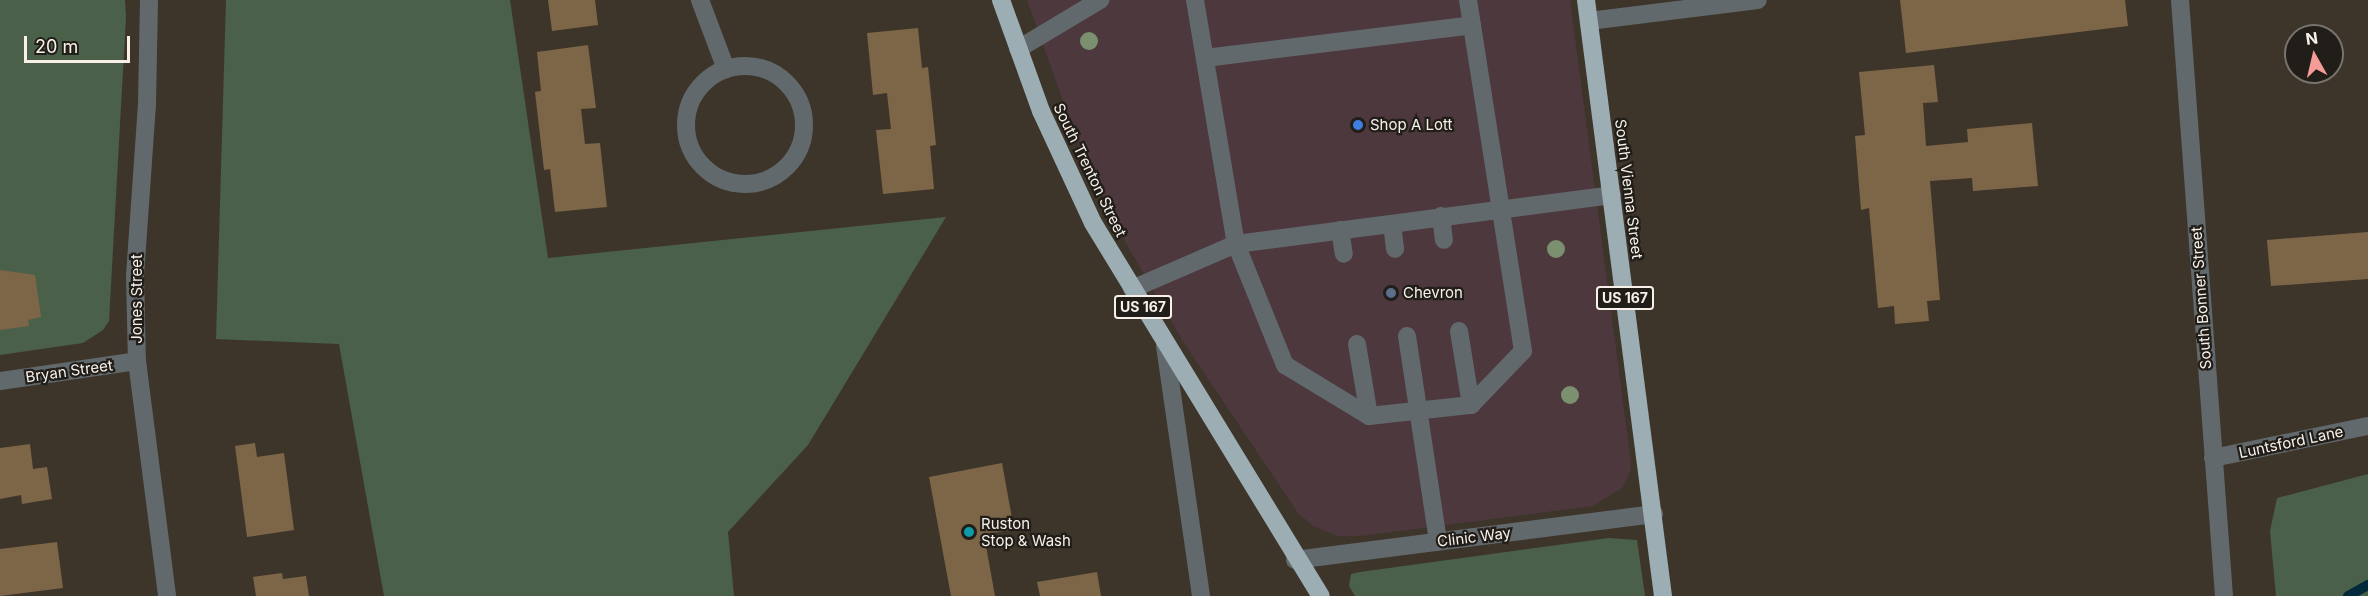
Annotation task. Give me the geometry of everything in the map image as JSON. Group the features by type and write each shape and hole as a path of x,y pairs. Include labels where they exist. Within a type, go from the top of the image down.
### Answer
{"highway":[{"name":"South Trenton Street","path":"1001,0 1041,111 1093,223 1295,560 1321,596"},
{"name":"South Vienna Street","path":"1586,0 1663,596"}],"street":[{"name":"Jones Street","path":"149,0 147,104 135,275 137,361 167,596"},
{"path":"700,0 726,69"},
{"path":"1018,49 1100,0"},
{"path":"1195,0 1236,244 1284,365 1369,416 1471,405 1523,351 1468,0"},
{"path":"1589,21 1758,0"},
{"name":"South Bonner Street","path":"2180,0 2224,596"},
{"path":"1205,58 1472,25"},
{"path":"758,67 778,75 798,96 805,130 800,151 785,170 767,181 734,184 715,177 699,164 690,150 685,129 689,105 700,86 726,69 758,67"},
{"path":"1132,289 1236,244 1612,195"},
{"path":"1441,216 1444,240"},
{"path":"1392,224 1395,249"},
{"path":"1340,230 1344,254"},
{"path":"1459,331 1471,405"},
{"path":"1407,336 1438,542"},
{"path":"1357,344 1369,416"},
{"name":"South Trenton Street","path":"1165,346 1201,596"},
{"name":"Bryan Street","path":"0,381 137,361"},
{"name":"Luntsford Lane","path":"2213,458 2368,426"},
{"name":"Clinic Way","path":"1295,560 1653,514"}],"shaded area":[{"path":"1027,0 1570,0 1631,462 1630,472 1622,488 1593,506 1361,536 1337,536 1313,526 1298,513 1182,340 1123,238 1076,137"}],"green space":[{"path":"0,0 125,0 126,17 109,321 103,330 83,343 0,355"},
{"path":"226,0 510,0 548,258 946,217 808,445 728,532 734,596 384,596 339,344 216,339"},
{"path":"2368,474 2368,596 2276,596 2270,531 2277,498"},
{"path":"1609,538 1637,540 1645,596 1355,596 1349,586 1351,574 1360,572"}],"building":[{"path":"548,0 595,0 598,25 552,31"},
{"path":"1900,0 2125,0 2128,26 1906,53"},
{"path":"918,28 922,68 928,67 936,145 930,146 934,189 883,194 876,130 891,129 887,93 873,95 867,33"},
{"path":"588,45 596,108 581,109 585,144 600,143 607,207 555,212 550,169 544,170 535,92 541,91 537,52"},
{"path":"1934,65 1938,102 1923,103 1926,146 1968,142 1967,129 2032,123 2038,186 1973,191 1972,178 1930,181 1940,300 1927,301 1929,321 1895,324 1894,306 1878,308 1869,208 1861,210 1855,136 1865,135 1859,72"},
{"path":"2368,232 2368,279 2271,286 2267,240"},
{"path":"0,270 35,275 41,317 28,320 29,326 0,330"},
{"path":"255,443 257,457 284,453 294,530 247,537 235,446"},
{"path":"30,444 33,469 47,467 52,499 22,504 21,495 0,499 0,448"},
{"name":"Ruston Stop & Wash","path":"1002,463 1014,529 984,535 995,596 951,596 929,477"},
{"path":"57,542 63,588 0,596 0,549"},
{"path":"1097,572 1101,596 1040,596 1037,582"},
{"path":"282,573 283,579 306,576 309,596 256,596 253,577"}],"waterway":[{"path":"2348,596 2368,585"}],"place":[{"name":"Shop A Lott","path":"1358,125"},
{"name":"Chevron","path":"1391,293"},
{"name":"Ruston Stop & Wash","path":"969,532"}]}
